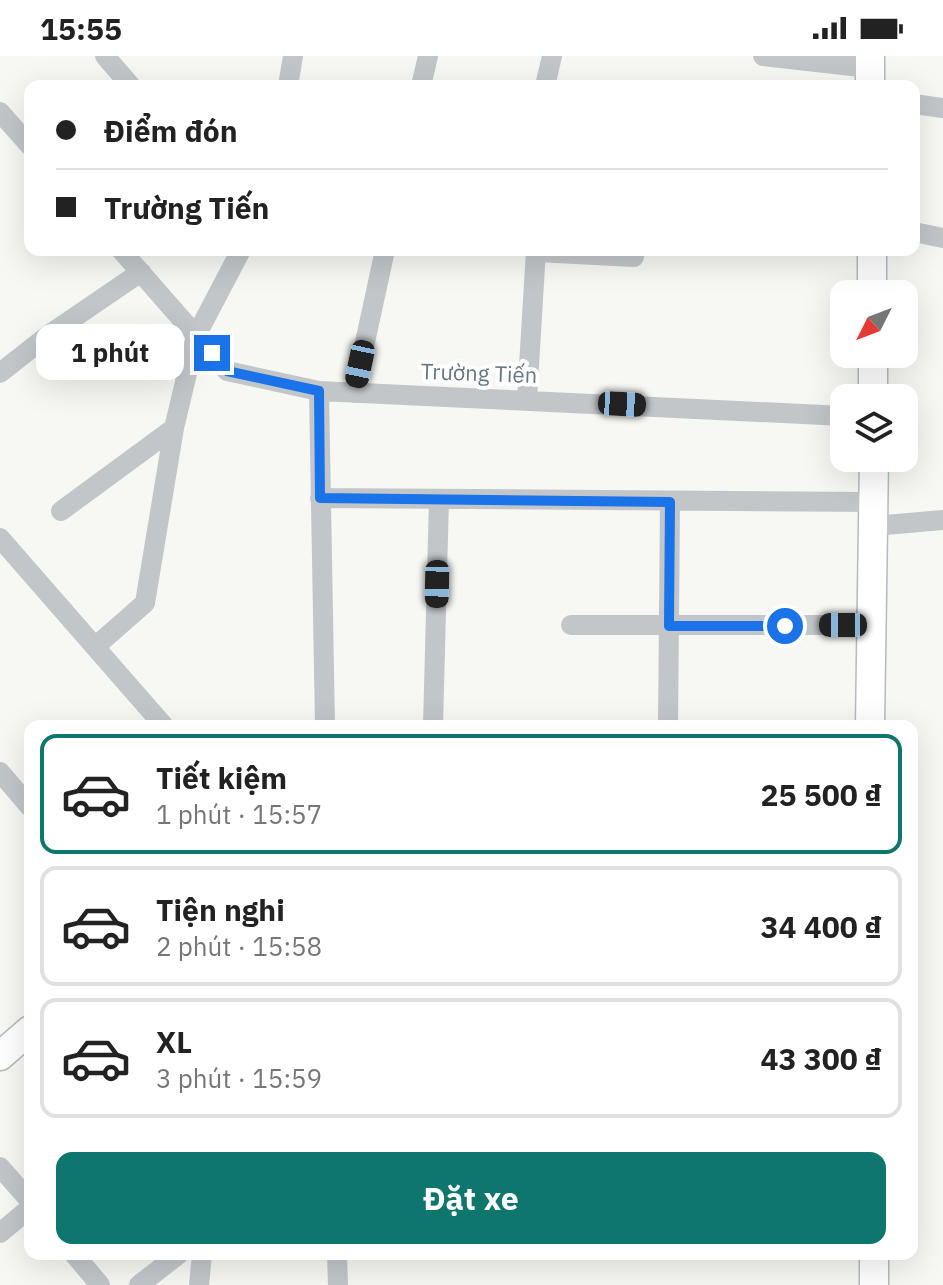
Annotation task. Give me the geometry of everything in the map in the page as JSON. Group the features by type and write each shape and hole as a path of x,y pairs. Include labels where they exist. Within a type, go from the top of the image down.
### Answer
{"main road":[{"path":"872,256 872,280"},
{"path":"870,720 874,472"},
{"path":"0,1056 24,1035"},
{"path":"874,1260 874,1285"}],"street":[{"path":"289,80 293,56"},
{"path":"422,80 428,56"},
{"path":"546,80 552,56"},
{"path":"763,56 870,70"},
{"path":"111,58 127,80"},
{"path":"920,105 943,108"},
{"path":"0,112 24,139"},
{"path":"920,233 943,238"},
{"name":"Trường Tiến","path":"126,256 227,371 319,391 830,415"},
{"path":"96,646 145,603 174,428 196,336 238,256"},
{"path":"354,393 384,256"},
{"path":"527,399 536,256"},
{"path":"618,256 634,257"},
{"path":"0,373 47,336 141,272"},
{"path":"319,391 325,720"},
{"path":"61,511 174,428"},
{"path":"320,498 670,502 943,520"},
{"path":"433,720 439,499"},
{"path":"668,720 670,502"},
{"path":"0,538 159,720"},
{"path":"571,625 872,625"},
{"path":"0,772 24,800"},
{"path":"0,1167 24,1194"},
{"path":"0,1233 24,1213"},
{"path":"79,1260 100,1285"},
{"path":"139,1285 171,1260"},
{"path":"199,1285 201,1260"},
{"path":"337,1260 338,1285"}],"route":[{"path":"212,353 227,371 319,391 320,498 670,502 669,626 785,626"}]}
